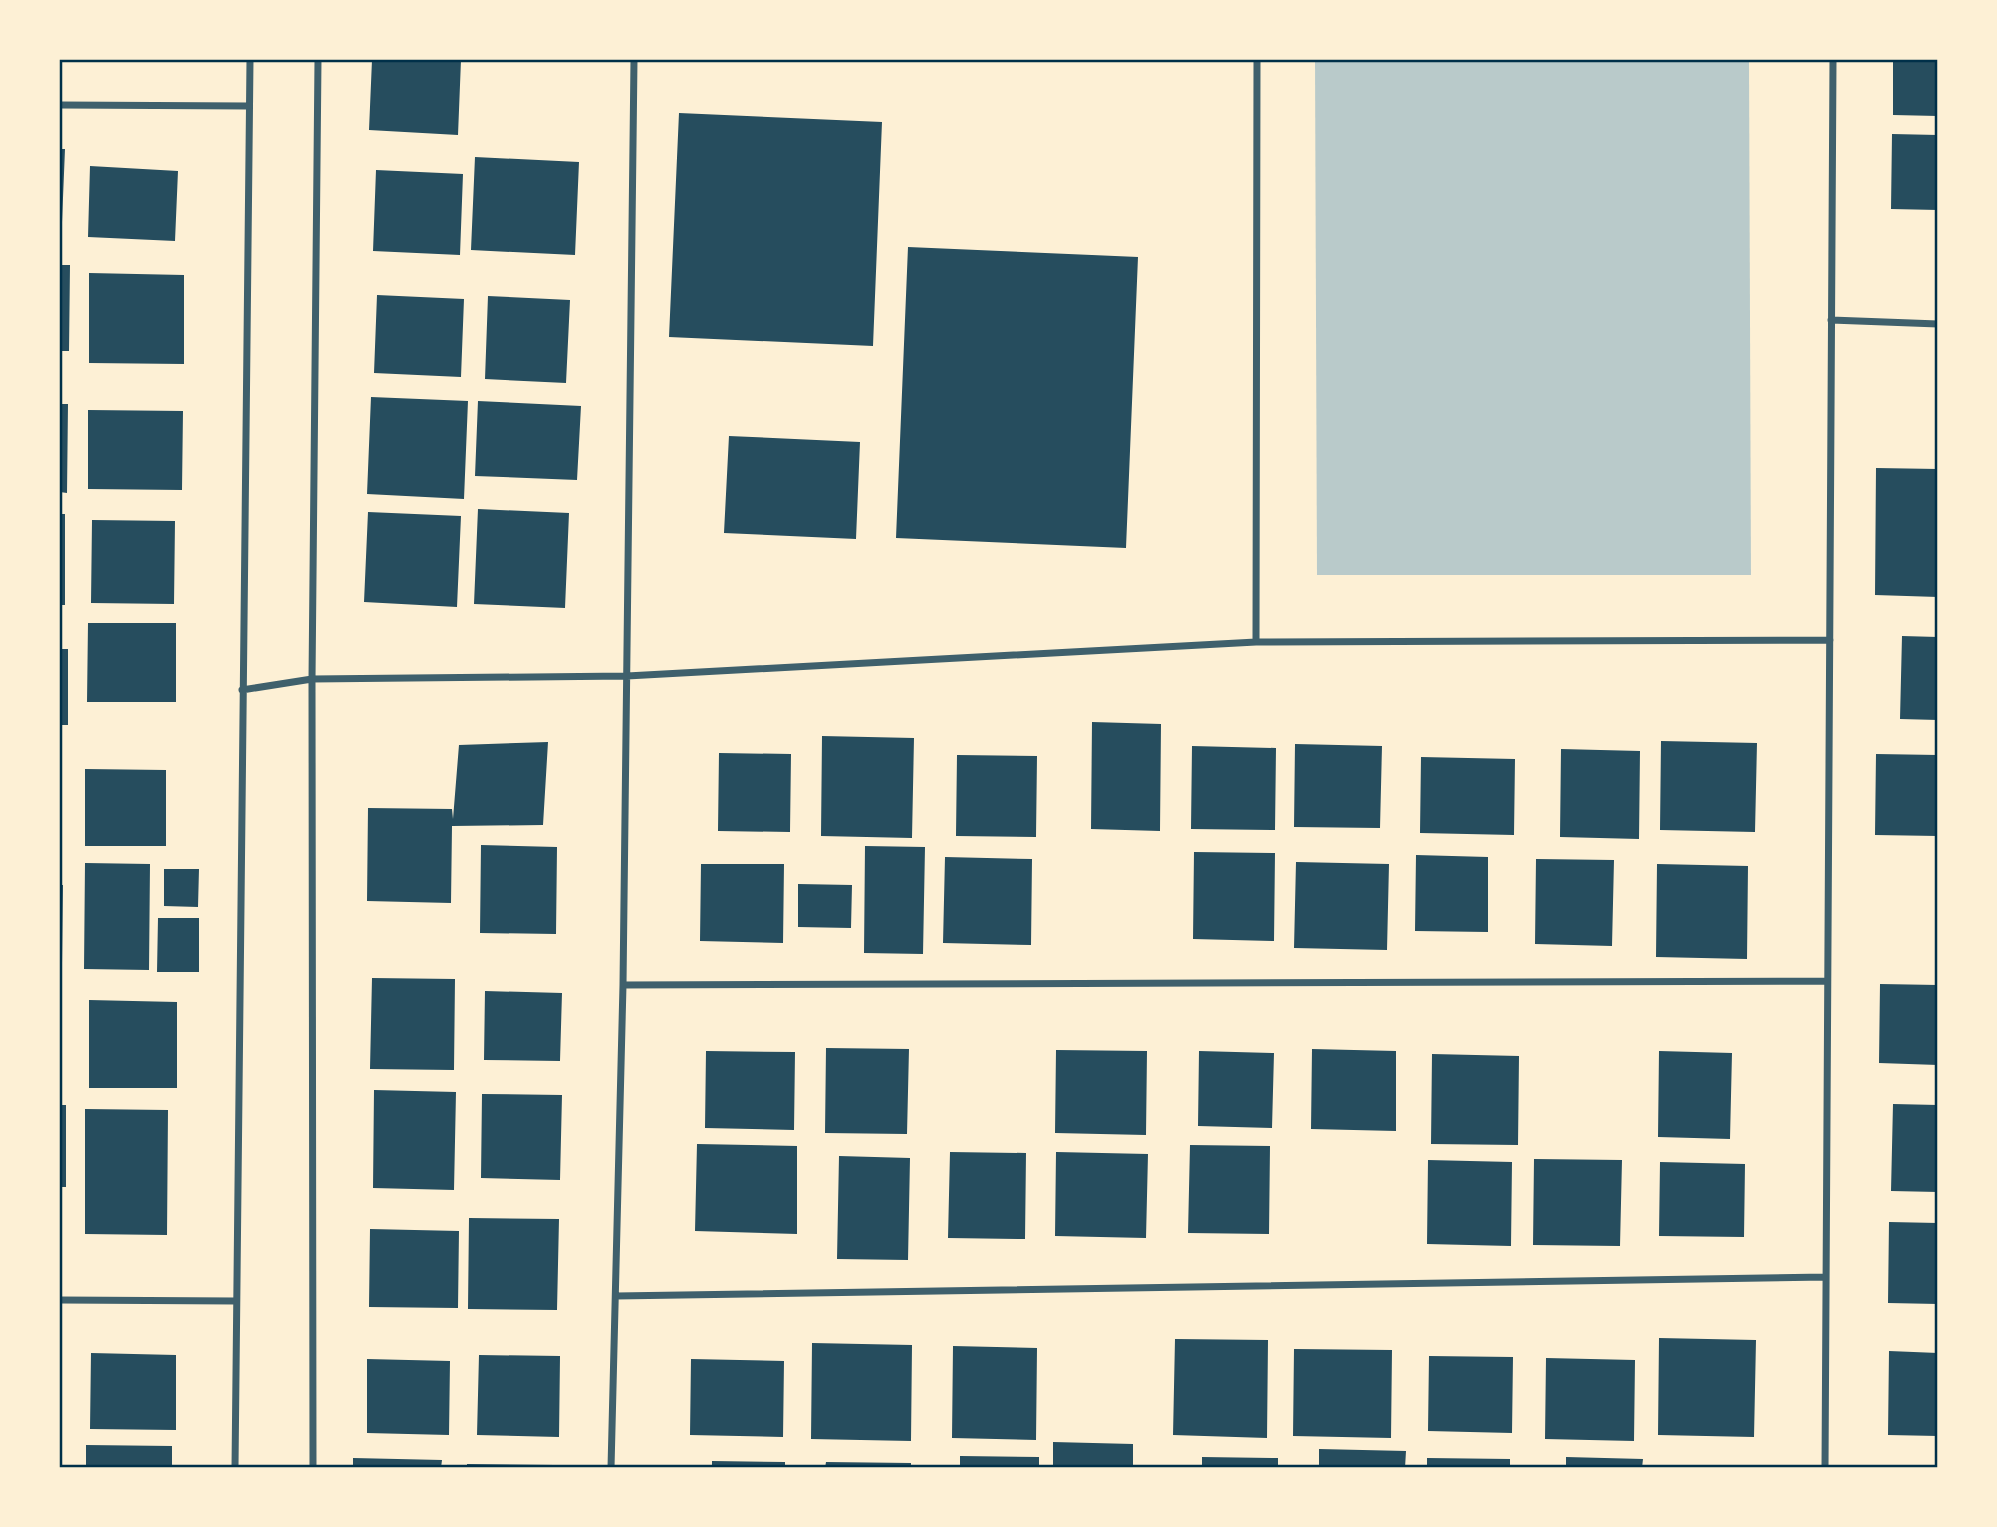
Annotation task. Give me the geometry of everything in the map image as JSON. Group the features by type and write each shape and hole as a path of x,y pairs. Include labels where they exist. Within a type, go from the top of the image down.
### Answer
{"street":[{"path":"235,1468 234,1301 250,60"},
{"path":"313,1468 312,679 318,60"},
{"path":"611,1468 623,985 634,60"},
{"path":"1256,60 1256,642"},
{"path":"1825,1468 1833,60"},
{"path":"60,105 249,107"},
{"path":"1831,320 1937,324"},
{"path":"242,690 312,679 627,676 1256,642 1830,640"},
{"path":"623,985 1828,981"},
{"path":"616,1296 1826,1277"},
{"path":"60,1300 234,1301"}],"shaded area":[{"path":"1315,60 1749,60 1751,575 1317,575"}],"building":[{"path":"372,60 461,60 458,135 369,130"},
{"path":"1893,60 1938,60 1938,116 1893,115"},
{"path":"679,113 882,122 873,346 669,337"},
{"path":"1892,134 1938,135 1938,210 1891,209"},
{"path":"60,149 65,149 62,222 60,221"},
{"path":"475,157 579,162 575,255 471,250"},
{"path":"90,166 178,171 175,241 88,237"},
{"path":"376,170 463,174 460,255 373,251"},
{"path":"908,247 1138,257 1126,548 896,538"},
{"path":"60,265 70,265 69,351 60,351"},
{"path":"89,273 184,275 184,364 89,363"},
{"path":"377,295 464,299 461,377 374,373"},
{"path":"488,296 570,300 566,383 485,379"},
{"path":"371,397 468,401 464,499 367,494"},
{"path":"478,401 581,406 577,480 475,476"},
{"path":"60,404 68,404 67,493 60,492"},
{"path":"88,410 183,411 182,490 88,489"},
{"path":"729,436 860,442 856,539 724,533"},
{"path":"1876,468 1938,469 1938,597 1875,595"},
{"path":"478,509 569,513 565,608 474,604"},
{"path":"368,512 461,516 457,607 364,602"},
{"path":"60,514 65,514 65,605 60,605"},
{"path":"92,520 175,521 174,604 91,603"},
{"path":"88,623 176,623 176,702 87,702"},
{"path":"1902,636 1938,637 1938,720 1900,719"},
{"path":"60,649 68,649 68,725 60,725"},
{"path":"1092,722 1161,724 1160,831 1091,829"},
{"path":"822,736 914,738 912,838 821,836"},
{"path":"1661,741 1757,743 1755,832 1660,830"},
{"path":"548,742 543,825 452,826 451,903 367,901 368,808 452,809 453,819 459,745"},
{"path":"1295,744 1382,746 1380,828 1294,827"},
{"path":"1192,746 1276,748 1275,830 1191,829"},
{"path":"1561,749 1640,751 1639,839 1560,837"},
{"path":"719,753 791,754 790,832 718,831"},
{"path":"1876,754 1938,755 1938,836 1875,835"},
{"path":"957,755 1037,756 1036,837 956,836"},
{"path":"1421,757 1515,759 1514,835 1420,833"},
{"path":"85,769 166,770 166,846 85,846"},
{"path":"481,845 557,847 556,934 480,933"},
{"path":"865,846 925,847 923,954 864,953"},
{"path":"1194,852 1275,853 1274,941 1193,939"},
{"path":"1416,855 1488,857 1488,932 1415,931"},
{"path":"945,857 1032,859 1031,945 943,943"},
{"path":"1536,859 1614,860 1612,946 1535,944"},
{"path":"1296,862 1389,864 1387,950 1294,948"},
{"path":"85,863 150,864 149,970 84,969"},
{"path":"701,864 784,864 783,943 700,941"},
{"path":"1657,864 1748,866 1747,959 1656,957"},
{"path":"164,869 199,869 198,907 164,906"},
{"path":"798,884 852,885 851,928 798,927"},
{"path":"60,885 63,885 62,963 60,963"},
{"path":"158,918 199,918 199,972 157,972"},
{"path":"372,978 455,979 454,1070 370,1069"},
{"path":"1880,984 1938,985 1938,1065 1879,1063"},
{"path":"485,991 562,993 560,1061 484,1060"},
{"path":"89,1000 177,1002 177,1088 89,1088"},
{"path":"826,1048 909,1049 907,1134 825,1133"},
{"path":"1312,1049 1396,1051 1396,1131 1311,1129"},
{"path":"1056,1050 1147,1051 1146,1135 1055,1133"},
{"path":"706,1051 795,1052 794,1130 705,1128"},
{"path":"1199,1051 1274,1053 1272,1128 1198,1126"},
{"path":"1659,1051 1732,1053 1730,1139 1658,1137"},
{"path":"1432,1054 1519,1056 1518,1145 1431,1144"},
{"path":"374,1090 456,1092 454,1190 373,1188"},
{"path":"482,1094 562,1095 560,1180 481,1178"},
{"path":"1893,1104 1938,1105 1938,1192 1891,1191"},
{"path":"60,1105 66,1105 66,1187 60,1187"},
{"path":"85,1109 168,1110 167,1235 85,1234"},
{"path":"697,1144 797,1146 797,1234 695,1231"},
{"path":"1190,1145 1270,1146 1269,1234 1188,1233"},
{"path":"950,1152 1026,1153 1025,1239 948,1238"},
{"path":"1056,1152 1148,1154 1146,1238 1055,1236"},
{"path":"839,1156 910,1158 908,1260 837,1259"},
{"path":"1534,1159 1622,1160 1620,1246 1533,1245"},
{"path":"1428,1160 1512,1162 1511,1246 1427,1244"},
{"path":"1660,1162 1745,1164 1744,1237 1659,1236"},
{"path":"469,1218 559,1219 557,1310 468,1309"},
{"path":"1889,1222 1938,1223 1938,1304 1888,1303"},
{"path":"370,1229 459,1231 458,1308 369,1307"},
{"path":"1659,1338 1756,1340 1754,1437 1658,1435"},
{"path":"1175,1339 1268,1340 1267,1438 1173,1435"},
{"path":"812,1343 912,1345 911,1441 811,1439"},
{"path":"953,1346 1037,1348 1036,1440 952,1438"},
{"path":"1294,1349 1392,1350 1391,1438 1293,1436"},
{"path":"1889,1351 1938,1353 1938,1436 1888,1435"},
{"path":"91,1353 176,1355 176,1430 90,1429"},
{"path":"479,1355 560,1356 559,1437 477,1435"},
{"path":"1429,1356 1513,1357 1512,1433 1428,1431"},
{"path":"1546,1358 1635,1360 1634,1441 1545,1439"},
{"path":"367,1359 450,1361 449,1435 367,1433"},
{"path":"691,1359 784,1361 783,1437 690,1435"},
{"path":"1053,1442 1133,1444 1133,1468 1053,1468"},
{"path":"86,1445 172,1446 172,1468 86,1468"},
{"path":"1319,1449 1406,1451 1405,1468 1319,1468"},
{"path":"960,1456 1039,1457 1039,1468 960,1468"},
{"path":"1202,1457 1278,1458 1278,1468 1202,1468"},
{"path":"1566,1457 1643,1459 1642,1468 1566,1468"},
{"path":"353,1458 442,1460 441,1468 353,1468"},
{"path":"1427,1458 1510,1459 1510,1468 1427,1468"},
{"path":"712,1461 785,1462 785,1468 712,1468"},
{"path":"826,1462 911,1463 911,1468 825,1468"},
{"path":"467,1464 555,1465 555,1468 467,1468"}]}
